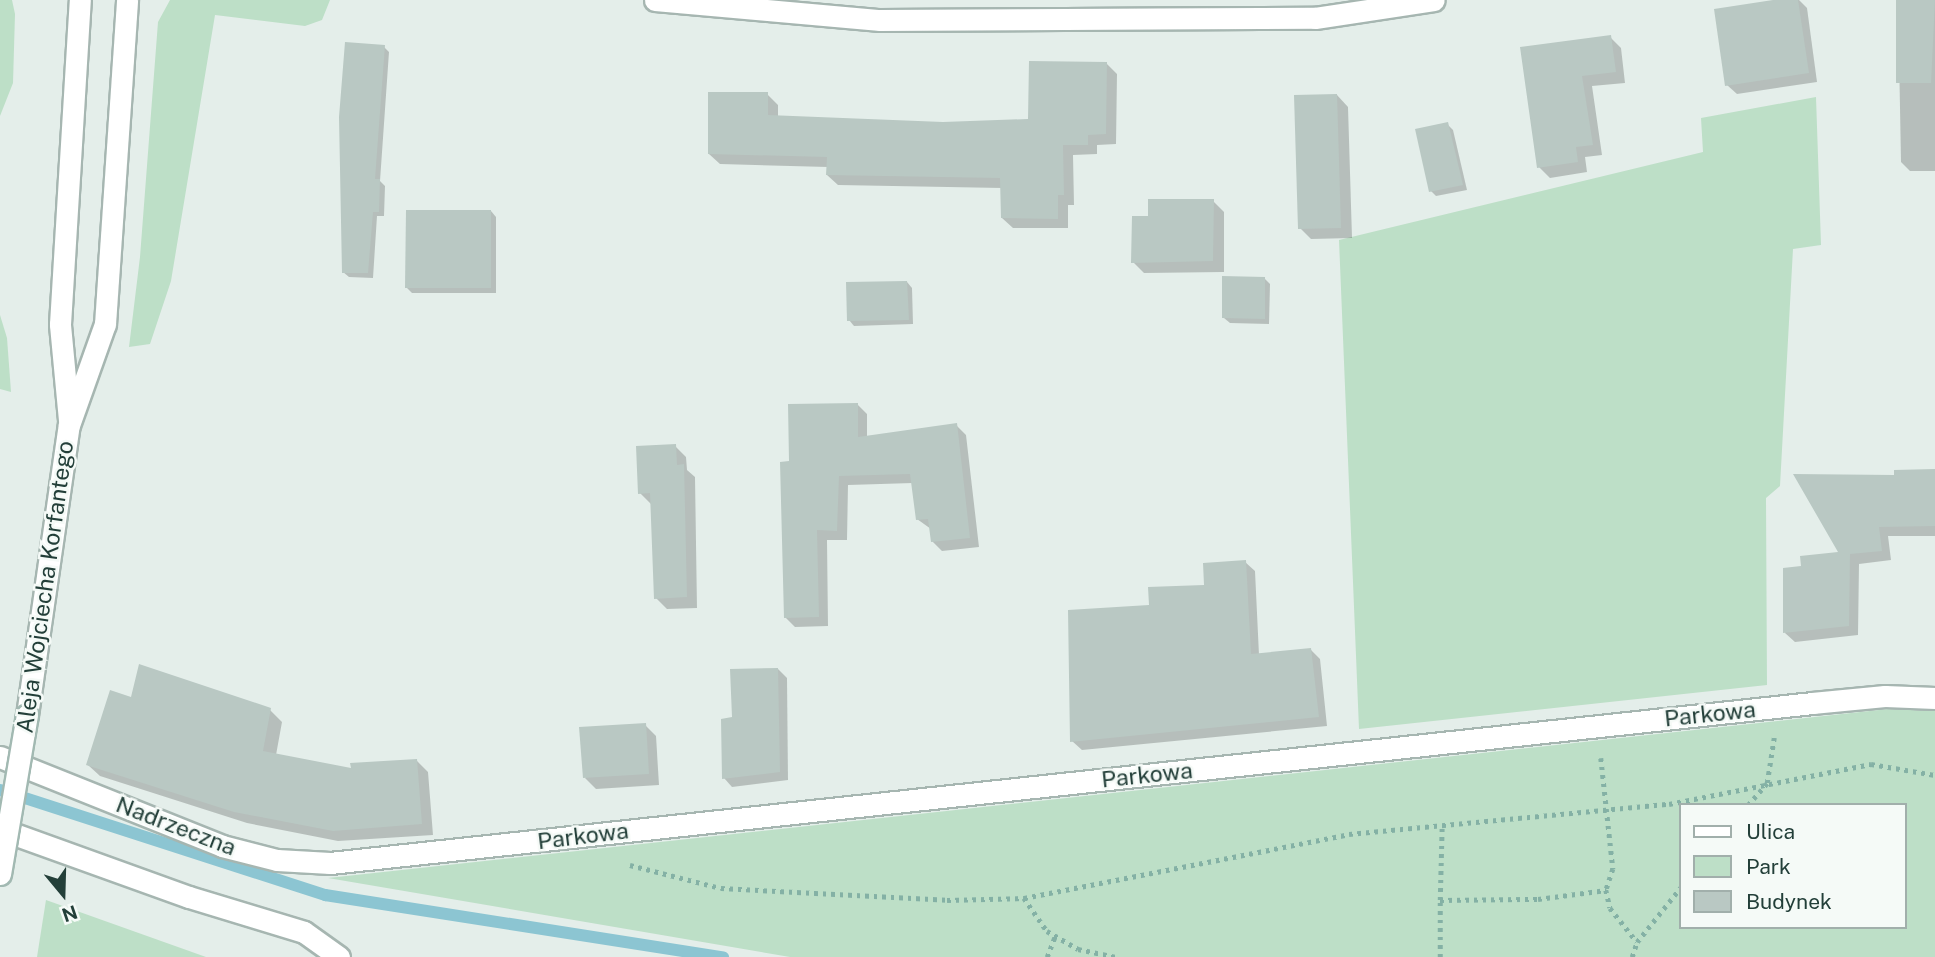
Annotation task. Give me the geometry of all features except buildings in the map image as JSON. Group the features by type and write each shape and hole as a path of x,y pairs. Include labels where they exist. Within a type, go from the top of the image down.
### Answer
{"street":[{"name":"Aleja Wojciecha Korfantego","path":"69,425 60,324 80,0"},
{"name":"Aleja Wojciecha Korfantego","path":"0,874 27,715 69,425 105,324 127,0"},
{"path":"655,0 880,10 1315,18 1434,0"},
{"name":"Parkowa","path":"359,861 1779,706 1885,696 1935,698"},
{"name":"Nadrzeczna","path":"0,757 222,846 278,860 359,861"},
{"path":"0,829 188,897 304,932 339,957"}],"path":[{"path":"1750,803 1767,783 1779,706"},
{"path":"1598,726 1613,869 1606,890 1610,908 1637,942"},
{"path":"589,836 617,860 651,873 721,888 947,900 1024,898 1349,834 1668,804 1871,764 1935,775"},
{"path":"1440,957 1442,826"},
{"path":"1632,957 1637,942 1680,888"},
{"path":"1440,900 1538,899 1606,890"},
{"path":"1024,898 1055,936 1077,949 1117,957"},
{"path":"1047,957 1055,936"}],"green space":[{"path":"0,0 12,0 15,14 13,83 0,116"},
{"path":"170,0 330,0 322,20 305,26 215,15 171,281 150,344 129,347 140,257 158,22"},
{"path":"1816,97 1821,245 1793,249 1780,486 1766,498 1767,685 1359,729 1339,240 1703,152 1701,118"},
{"path":"0,315 7,338 11,392 0,389"},
{"path":"1888,709 1935,711 1935,957 790,957 328,878"},
{"path":"46,900 206,957 37,957"}],"waterway":[{"path":"0,790 325,895 723,957"}]}
